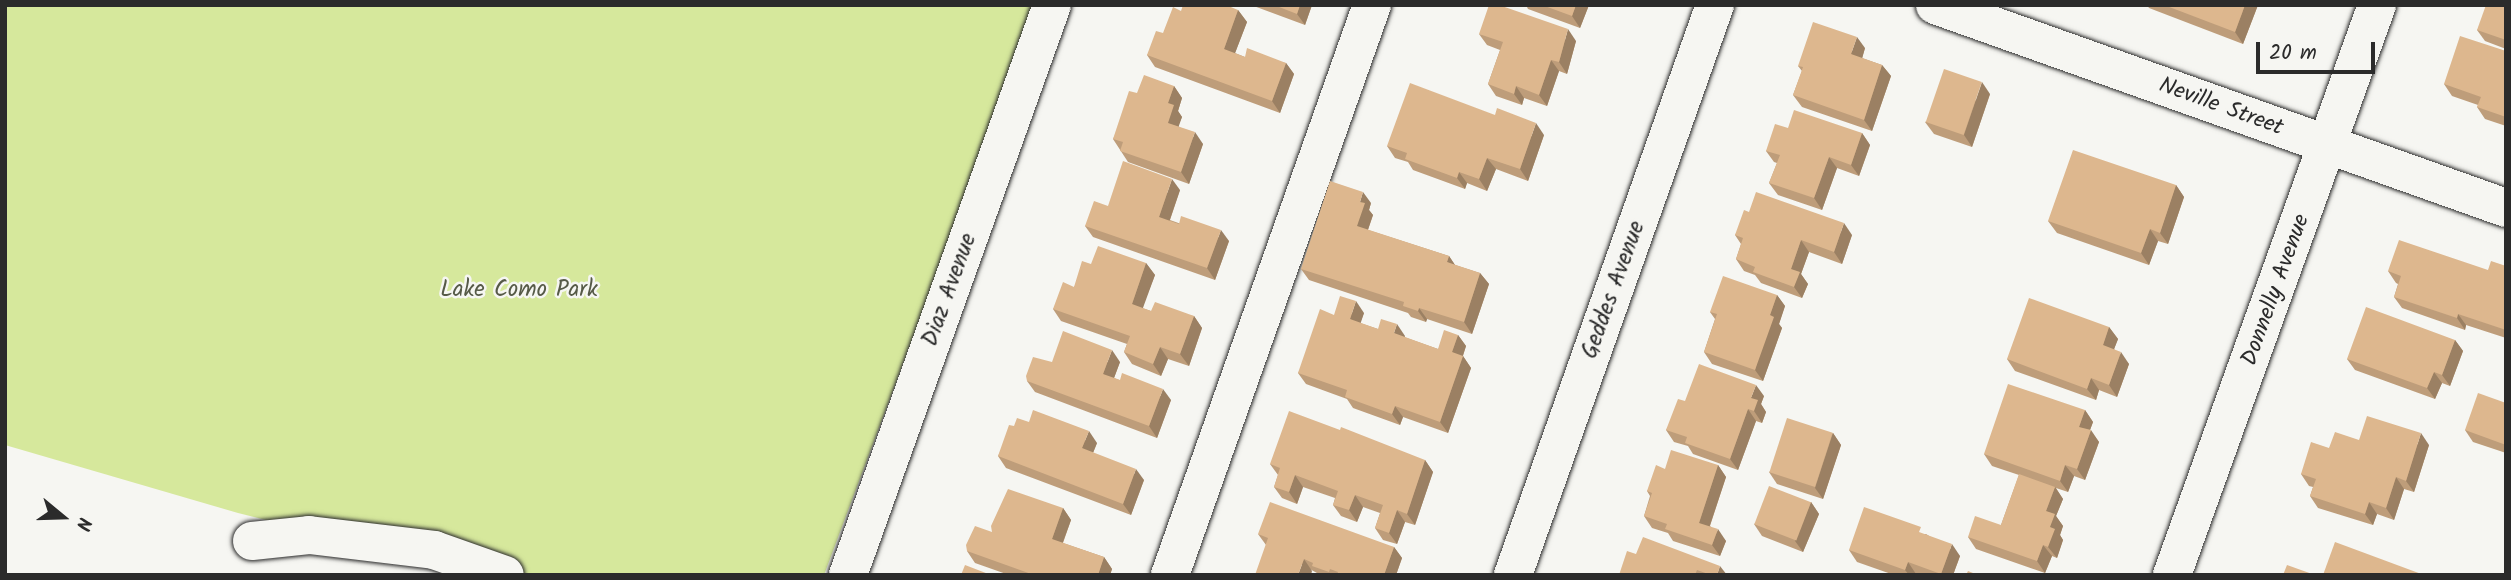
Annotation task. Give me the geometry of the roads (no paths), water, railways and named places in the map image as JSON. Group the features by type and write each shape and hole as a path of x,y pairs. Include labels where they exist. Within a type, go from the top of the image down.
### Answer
{"street":[{"name":"Diaz Avenue","path":"848,575 1052,5"},
{"path":"1170,575 1372,5"},
{"name":"Geddes Avenue","path":"1513,575 1715,5"},
{"name":"Neville Street","path":"1935,5 2506,208"},
{"name":"Donnelly Avenue","path":"2172,575 2378,5"},
{"path":"252,541 309,535 434,550 505,575"}],"park label":[{"name":"Lake Como Park","path":"519,290"}]}
